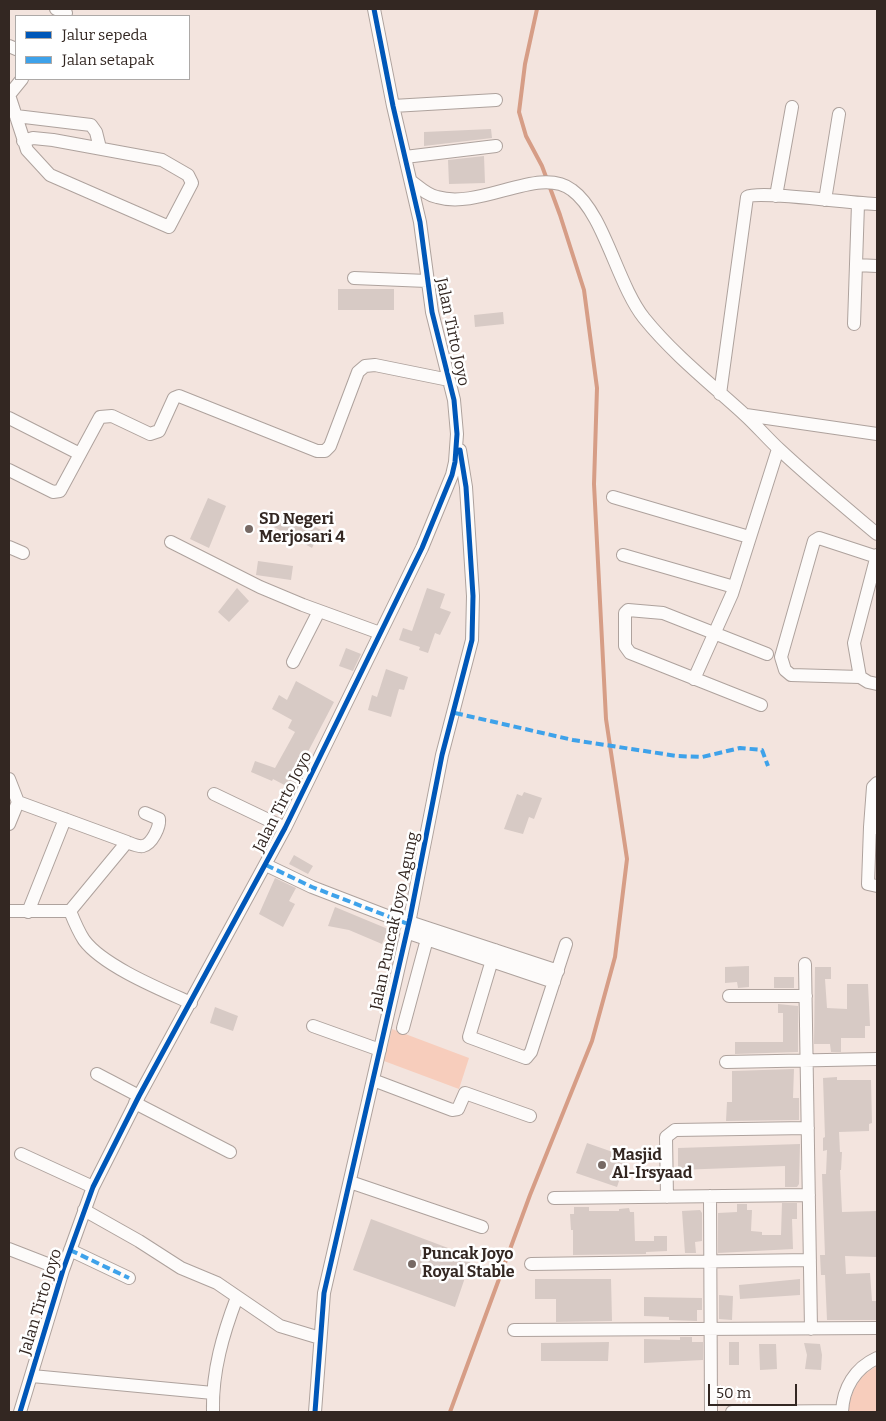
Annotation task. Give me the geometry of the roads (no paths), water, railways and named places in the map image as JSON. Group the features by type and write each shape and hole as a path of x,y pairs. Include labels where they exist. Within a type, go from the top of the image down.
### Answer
{"street":[{"name":"Jalan Tirto Joyo","path":"17,1411 32,1376 63,1270 93,1187 137,1099 285,828 438,511 455,462 457,434 449,380 427,281 420,222 393,106 374,9"},
{"path":"21,80 9,95 23,141 34,159 50,176 169,227 192,183 188,176 162,160 33,138 23,141"},
{"path":"393,106 496,100"},
{"path":"776,196 792,106"},
{"path":"825,200 839,114"},
{"path":"16,116 91,125 96,132 100,148"},
{"path":"405,157 496,146"},
{"path":"411,181 436,197 459,200 495,194 532,183 556,183 574,191 588,205 627,291 644,317 720,394 746,416 778,449 877,534"},
{"path":"720,394 745,202 750,195 877,204"},
{"path":"854,324 858,204"},
{"path":"856,265 877,266"},
{"path":"354,278 427,281"},
{"path":"9,470 56,492 60,491 100,418 112,416 150,434 155,434 159,431 174,398 179,396 317,451 325,451 330,446 358,372 365,366 375,365 449,380"},
{"path":"746,416 877,434"},
{"path":"9,418 80,454"},
{"name":"Jalan Puncak Joyo Agung","path":"315,1412 323,1299 408,926 442,755 455,714 472,640 473,596 466,487 457,434"},
{"path":"694,680 734,587 778,449"},
{"path":"614,497 749,537"},
{"path":"860,676 854,643 877,556 819,538 814,541 781,657 785,670 791,675 860,676 868,682 877,684"},
{"path":"171,542 260,587 318,611 380,632"},
{"path":"9,547 23,553"},
{"path":"623,555 734,587"},
{"path":"761,705 630,653 625,646 625,613 628,610 664,614 766,654"},
{"path":"293,662 318,611"},
{"path":"9,779 18,802 9,824"},
{"path":"877,783 873,787 874,827 868,884 877,886"},
{"path":"214,794 285,828"},
{"path":"18,802 141,847 146,846 157,830 159,819 145,813"},
{"path":"28,912 65,819"},
{"path":"70,912 127,842"},
{"path":"266,864 312,886 408,926 556,976"},
{"path":"9,911 70,912"},
{"path":"70,912 84,940 105,958 123,970 191,1003"},
{"path":"408,926 427,939 494,956"},
{"path":"403,1028 427,939"},
{"path":"494,956 468,1034 471,1039 526,1058 529,1056 566,944"},
{"path":"805,964 811,1329"},
{"path":"730,996 806,996"},
{"path":"313,1026 380,1050"},
{"path":"726,1062 807,1062 877,1058"},
{"path":"97,1074 230,1152"},
{"path":"373,1080 452,1110 458,1109 465,1093 530,1116"},
{"path":"667,1197 666,1137 670,1132 675,1130 808,1128"},
{"path":"21,1154 93,1187"},
{"path":"350,1182 482,1227"},
{"path":"554,1198 809,1195"},
{"path":"710,1196 711,1412"},
{"path":"84,1210 139,1241 181,1268 217,1283 280,1326 320,1338"},
{"path":"9,1249 63,1270"},
{"path":"70,1250 129,1278"},
{"path":"531,1264 810,1260"},
{"path":"213,1411 212,1393 218,1357 237,1297"},
{"path":"514,1330 877,1328"},
{"path":"732,1412 842,1411 844,1396 851,1380 863,1366 877,1358"},
{"path":"32,1376 212,1393"}],"waterway":[{"path":"450,1412 530,1195 592,1041 615,957 627,859 606,719 594,484 597,388 584,290 560,215 542,166 526,136 519,112 525,64 537,9"}],"place":[{"name":"SD Negeri Merjosari 4","path":"249,529"},
{"name":"Masjid Al-Irsyaad","path":"602,1165"},
{"name":"Puncak Joyo Royal Stable","path":"412,1264"}]}
